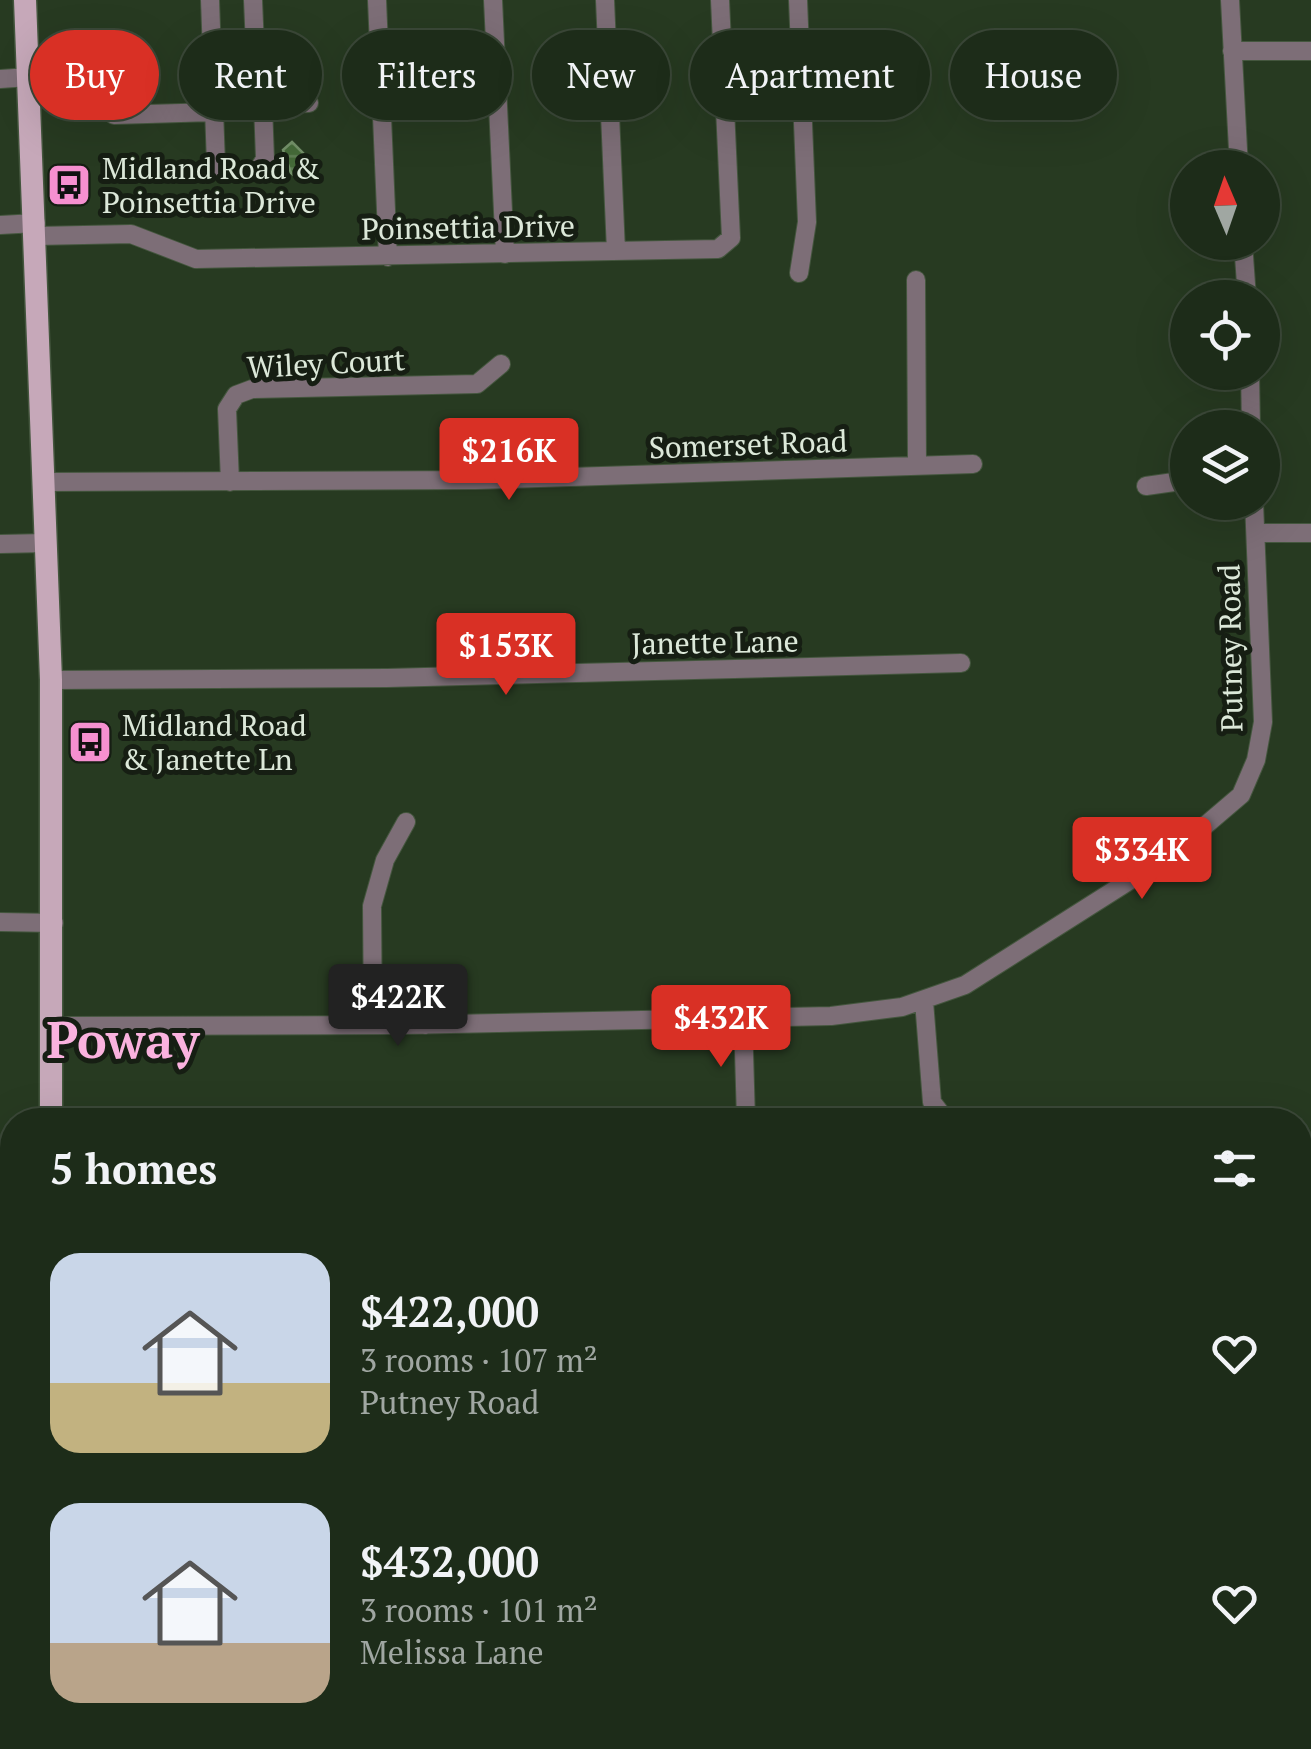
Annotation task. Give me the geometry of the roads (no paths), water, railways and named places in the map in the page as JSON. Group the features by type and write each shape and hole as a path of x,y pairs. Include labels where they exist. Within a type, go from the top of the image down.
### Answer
{"main road":[{"path":"25,0 51,680 51,1108"}],"street":[{"path":"210,0 211,30"},
{"path":"253,0 254,30"},
{"path":"377,0 388,257"},
{"path":"493,0 505,254"},
{"path":"605,0 616,251"},
{"name":"Poinsettia Drive","path":"0,225 131,234 196,259 718,249 731,238 720,0"},
{"path":"798,0 807,222 799,272"},
{"path":"1230,0 1238,150"},
{"path":"1232,52 1311,51"},
{"path":"0,79 29,77"},
{"path":"214,120 216,164 221,171 258,170 265,159 264,120"},
{"path":"916,280 917,466"},
{"name":"Wiley Court","path":"230,482 227,409 236,394 252,389 477,384 501,364"},
{"name":"Somerset Road","path":"44,482 476,480 973,464"},
{"path":"1146,486 1170,483"},
{"name":"Putney Road","path":"52,1026 743,1018 866,1013 924,1001 998,968 1173,854 1241,794 1256,760 1262,722 1255,520"},
{"path":"1256,533 1311,533"},
{"path":"0,544 46,543"},
{"name":"Janette Lane","path":"51,680 387,678 961,663"},
{"path":"374,1025 372,906 386,860 406,822"},
{"path":"0,922 54,924"},
{"path":"373,997 410,996 418,1002 425,1024"},
{"path":"924,1001 932,1102 937,1108"},
{"path":"743,1018 746,1108"}],"place":[{"name":"Midland Road & Poinsettia Drive","path":"69,185"},
{"name":"Midland Road & Janette Ln","path":"90,742"}],"district":[{"name":"Poway","path":"123,1039"}]}
